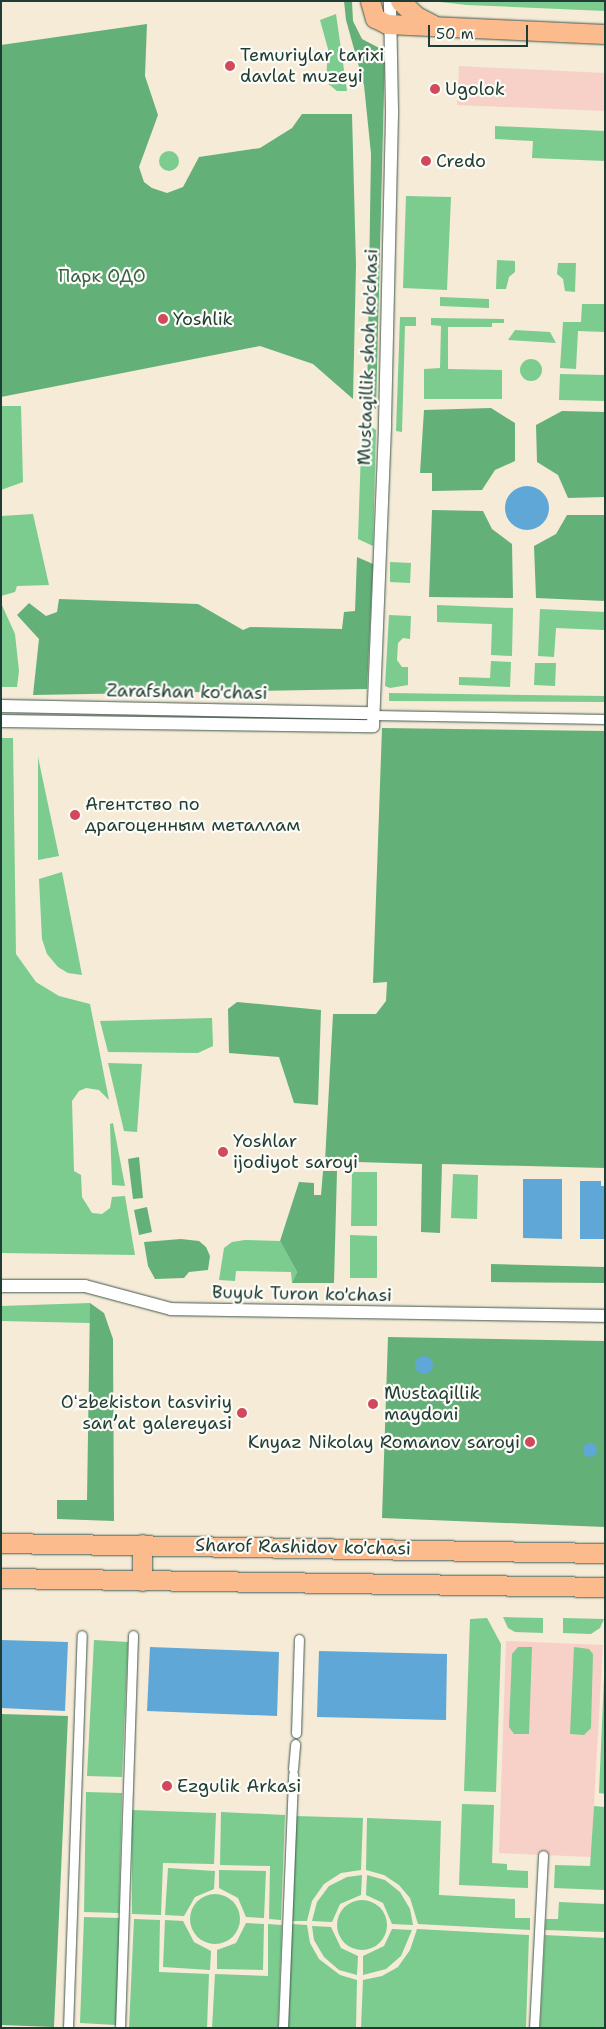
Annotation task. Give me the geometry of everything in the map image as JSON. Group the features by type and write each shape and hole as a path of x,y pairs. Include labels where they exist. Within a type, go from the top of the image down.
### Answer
{"main road":[{"path":"370,1 375,18 391,24 605,34"},
{"path":"400,1 416,16 440,27"},
{"name":"Sharof Rashidov ko'chasi","path":"1,1543 605,1553"},
{"path":"142,1544 142,1580"},
{"name":"Sharof Rashidov ko'chasi","path":"1,1578 605,1588"}],"street":[{"name":"Mustaqillik shoh ko'chasi","path":"373,718 385,423 390,1"},
{"name":"Zarafshan ko'chasi","path":"1,706 373,718"},
{"name":"Zarafshan ko'chasi","path":"1,722 373,718 605,719"},
{"name":"Buyuk Turon ko'chasi","path":"1,1286 85,1286 172,1310 605,1316"},
{"path":"68,2028 82,1635"},
{"path":"120,2028 133,1635"},
{"path":"296,1733 299,1639"},
{"path":"283,2028 295,1744"},
{"path":"534,2028 543,1855"}],"shaded area":[{"path":"459,66 605,73 605,111 457,105"},
{"path":"506,1641 603,1645 591,1857 499,1853"}],"green space":[{"path":"344,1 352,1 353,21 362,39 385,51 376,409 367,404 371,154 364,85 346,20"},
{"path":"431,1 605,1 605,11 467,5"},
{"path":"336,14 347,91 337,91 326,82 328,49 320,20"},
{"name":"Парк ОДО","path":"147,24 145,76 158,115 139,167 144,182 152,188 167,193 183,187 199,157 260,148 292,128 302,114 352,114 356,265 353,399 313,364 260,346 1,397 1,45"},
{"path":"495,126 605,131 605,161 532,158 533,141 495,139"},
{"path":"169,151 176,154 179,161 176,168 169,171 162,168 159,161 162,154"},
{"path":"406,196 451,197 447,290 403,288"},
{"path":"497,260 515,261 515,272 509,277 506,289 496,289"},
{"path":"558,263 576,263 575,292 565,291 563,279 557,274"},
{"path":"440,297 489,299 489,308 440,306"},
{"path":"582,304 605,304 605,332 578,331 576,369 560,368 563,322 581,322"},
{"path":"400,317 416,317 416,326 405,326 402,432 396,431"},
{"path":"431,318 504,319 504,323 492,323 492,327 448,327 448,369 502,370 502,399 424,399 424,369 440,368 441,326 431,325"},
{"path":"515,330 550,332 556,343 508,340"},
{"path":"531,359 539,362 542,370 539,378 531,381 523,378 520,370 523,362"},
{"path":"560,374 605,375 605,401 559,400"},
{"path":"1,406 21,406 23,482 1,490"},
{"path":"491,408 515,423 515,461 495,470 482,490 432,491 432,473 420,473 424,410"},
{"path":"562,411 605,412 605,497 568,498 558,475 537,462 536,425"},
{"path":"362,421 376,430 373,546 358,539"},
{"path":"432,510 483,511 492,529 512,544 513,598 429,597"},
{"path":"33,514 49,585 17,586 15,592 1,596 1,516"},
{"path":"567,515 605,515 605,601 536,598 534,546 556,534"},
{"path":"357,557 373,564 367,689 33,695 39,639 17,615 29,603 46,616 57,612 59,599 198,604 243,630 250,627 342,629 344,612 355,611"},
{"path":"390,562 411,563 410,583 390,582"},
{"path":"1,603 15,634 19,671 17,687 1,687"},
{"path":"437,605 513,608 512,656 491,655 492,624 437,622"},
{"path":"540,609 605,612 604,630 556,628 554,657 538,656"},
{"path":"389,615 411,616 410,639 403,638 398,643 397,660 402,667 408,667 408,685 390,688 385,686"},
{"path":"491,661 511,662 510,687 459,685 459,677 490,678"},
{"path":"535,663 556,663 555,686 534,685"},
{"path":"389,693 605,696 605,702 389,701"},
{"path":"382,728 605,731 605,1168 442,1164 440,1233 421,1232 422,1164 325,1161 333,1014 376,1014 386,1001 387,982 373,983"},
{"path":"1,738 13,738 16,954 36,982 59,996 90,1004 109,1100 99,1090 86,1088 79,1091 72,1101 74,1171 81,1175 82,1197 92,1213 102,1214 110,1208 112,1197 125,1196 135,1255 1,1253"},
{"path":"38,757 59,856 38,860"},
{"path":"62,872 82,975 68,973 58,967 47,954 42,939 39,879"},
{"path":"237,1002 321,1010 318,1105 294,1103 279,1057 229,1053 228,1009"},
{"path":"212,1018 213,1046 198,1053 108,1052 100,1021"},
{"path":"108,1063 142,1064 137,1132 124,1131"},
{"path":"113,1123 125,1186 112,1185 110,1124"},
{"path":"139,1157 143,1198 133,1199 128,1159"},
{"path":"323,1171 337,1171 334,1283 292,1283 297,1272 280,1241 299,1182 314,1183 314,1195 321,1195"},
{"path":"352,1172 377,1172 377,1226 351,1226"},
{"path":"453,1174 478,1175 477,1219 451,1218"},
{"path":"147,1207 152,1232 139,1235 134,1210"},
{"path":"350,1235 377,1236 377,1278 350,1278"},
{"path":"181,1239 199,1241 206,1247 210,1256 208,1270 189,1272 184,1278 155,1279 148,1266 144,1242"},
{"path":"245,1240 280,1241 297,1272 292,1283 291,1272 236,1271 235,1281 219,1280 224,1248 232,1242"},
{"path":"491,1264 605,1267 605,1283 491,1282"},
{"path":"90,1303 90,1323 1,1321 1,1306"},
{"path":"90,1303 104,1313 113,1339 114,1521 57,1519 57,1500 87,1500"},
{"path":"388,1337 605,1341 605,1527 382,1518"},
{"path":"503,1617 543,1618 543,1633 515,1632 508,1628"},
{"path":"487,1618 501,1644 496,1792 464,1791 470,1619"},
{"path":"563,1618 604,1619 600,1628 591,1634 563,1633"},
{"path":"94,1640 128,1642 122,1777 87,1776"},
{"path":"518,1647 532,1647 529,1734 514,1734 509,1727 512,1654"},
{"path":"574,1647 589,1649 593,1654 591,1728 584,1735 570,1734"},
{"path":"605,1654 605,1794 599,1793"},
{"path":"1,1714 68,1716 54,2027 1,2025"},
{"path":"86,1792 122,1793 119,1913 84,1912"},
{"path":"462,1804 494,1805 492,1863 507,1864 507,1870 528,1871 528,1888 459,1885"},
{"path":"594,1806 605,1807 605,1890 554,1888 555,1865 590,1866"},
{"path":"132,1810 216,1813 214,1864 163,1863 161,1915 132,1914"},
{"path":"221,1812 285,1815 281,1920 269,1919 270,1866 220,1865"},
{"path":"295,1816 363,1818 361,1870 341,1873 324,1884 312,1901 307,1921 291,1921"},
{"path":"367,1818 441,1821 439,1895 515,1899 515,1918 530,1918 530,1930 418,1924 410,1898 399,1885 384,1875 366,1870"},
{"path":"168,1868 215,1871 214,1889 195,1897 184,1916 165,1915"},
{"path":"219,1870 266,1871 264,1918 246,1917 238,1898 219,1888"},
{"path":"362,1875 361,1895 340,1904 332,1922 312,1921 317,1902 329,1886 347,1877"},
{"path":"367,1875 385,1880 400,1892 410,1909 413,1925 392,1924 383,1903 366,1895"},
{"path":"210,1894 220,1894 233,1901 240,1914 240,1924 233,1937 220,1944 210,1944 201,1940 194,1933 190,1924 190,1914 194,1905 201,1898"},
{"path":"357,1900 367,1900 380,1907 387,1920 387,1930 380,1943 367,1950 357,1950 348,1946 341,1939 337,1930 337,1920 341,1911 348,1904"},
{"path":"559,1902 605,1904 605,1932 545,1930 546,1919 558,1919"},
{"path":"84,1917 120,1918 116,2025 80,2023"},
{"path":"134,1919 160,1920 159,1972 209,1974 207,2028 129,2028"},
{"path":"165,1920 183,1921 194,1942 211,1951 210,1970 163,1967"},
{"path":"246,1923 264,1924 263,1970 217,1969 217,1950 236,1943"},
{"path":"268,1924 282,1925 278,2028 212,2028 215,1974 268,1976"},
{"path":"291,1924 307,1925 310,1943 319,1959 340,1975 357,1980 356,2028 288,2028"},
{"path":"312,1926 331,1927 341,1948 358,1956 357,1975 339,1970 324,1957 314,1940"},
{"path":"392,1929 412,1930 401,1956 386,1969 363,1975 363,1956 384,1946"},
{"path":"417,1929 529,1935 526,2028 361,2028 363,1980 382,1976 398,1967 410,1950"},
{"path":"545,1935 605,1938 605,2028 540,2028"}],"water":[{"path":"523,486 531,486 543,492 549,508 543,524 531,530 523,530 511,524 505,512 505,504 511,492"},
{"path":"523,1179 562,1179 562,1239 523,1238"},
{"path":"580,1181 601,1181 601,1186 605,1186 605,1239 580,1239"},
{"path":"424,1356 430,1359 433,1365 430,1371 424,1374 418,1371 415,1365 418,1359"},
{"path":"587,1443 593,1443 597,1450 593,1457 587,1457 583,1453 583,1447"},
{"path":"1,1640 68,1642 65,1711 1,1708"},
{"path":"150,1647 279,1652 277,1716 147,1711"},
{"path":"319,1651 447,1654 446,1720 317,1717"}],"place":[{"name":"Temuriylar tarixi davlat muzeyi","path":"230,66"},
{"name":"Ugolok","path":"435,89"},
{"name":"Credo","path":"426,161"},
{"name":"Yoshlik","path":"163,319"},
{"name":"Агентство по драгоценным металлам","path":"75,815"},
{"name":"Yoshlar ijodiyot saroyi","path":"223,1152"},
{"name":"Mustaqillik maydoni","path":"373,1404"},
{"name":"Oʻzbekiston tasviriy sanʼat galereyasi","path":"242,1413"},
{"name":"Knyaz Nikolay Romanov saroyi","path":"530,1442"},
{"name":"Ezgulik Arkasi","path":"167,1786"}]}
